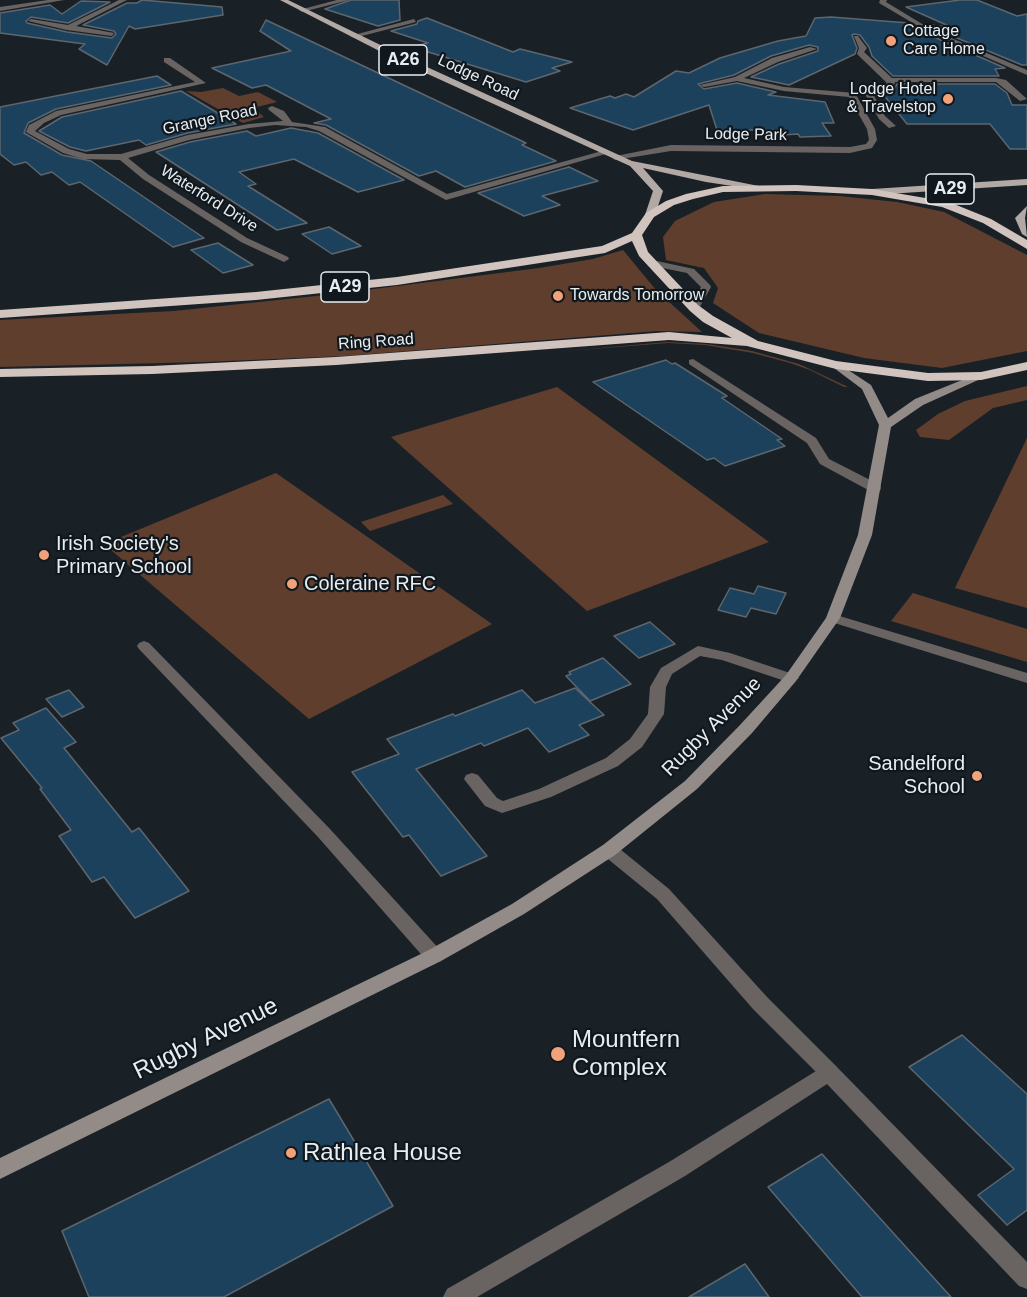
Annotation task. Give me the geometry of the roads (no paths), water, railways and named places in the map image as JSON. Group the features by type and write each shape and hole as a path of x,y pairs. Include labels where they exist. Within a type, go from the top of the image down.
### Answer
{"highway":[{"name":"A29","path":"0,314 245,297 397,281 606,249 636,235 650,215 670,203 723,189 759,187 872,192 904,196 952,207 987,221 1027,245"},
{"path":"636,235 643,253 694,308 708,319 753,344 836,365 928,378 981,376 1027,366"},
{"name":"Ring Road","path":"0,373 152,370 336,361 669,336 753,344"}],"main road":[{"name":"Lodge Road","path":"283,0 354,36 615,157 706,179 759,187"},
{"name":"Lodge Road","path":"630,162 650,179 658,191 650,215"},
{"name":"A29","path":"872,192 1027,182"},
{"path":"1027,209 1020,218 1027,234"}],"street":[{"path":"0,9 61,0"},
{"path":"67,28 124,0"},
{"path":"302,10 346,0"},
{"path":"884,0 881,2 930,31 1027,73"},
{"path":"31,21 112,34"},
{"path":"354,36 414,21"},
{"path":"856,37 863,48 860,52 868,62 890,80 996,80 1003,82 1023,99"},
{"path":"704,85 736,79 775,60 813,49"},
{"name":"Grange Road","path":"167,60 206,84 59,113 41,121 32,127 30,132 66,151 86,157 122,157 188,138 249,126 289,123 322,129 463,207"},
{"path":"883,73 969,73"},
{"path":"736,79 784,89 852,95 891,84 890,80"},
{"path":"852,95 869,126 892,126 882,117 868,92"},
{"path":"272,108 281,113 289,123"},
{"name":"Lodge Park","path":"615,157 671,148 814,152 850,150 869,146 873,140 869,126"},
{"path":"446,197 605,153"},
{"name":"Waterford Drive","path":"122,157 146,177 244,240 284,259"},
{"path":"652,262 690,271 706,287 694,308"},
{"path":"693,362 812,441 824,461 875,489"},
{"path":"836,365 867,387 885,425 919,402 981,376"},
{"name":"Rugby Avenue","path":"0,1169 434,956 518,909 609,850 691,785 746,729 791,678 833,618 866,535 885,425"},
{"path":"833,618 1027,678"},
{"path":"144,646 324,833 434,956"},
{"path":"472,779 491,802 502,807 545,793 612,762 636,743 656,714 658,687 666,671 698,651 725,656 791,678"},
{"path":"609,850 663,894 760,1003 1027,1278"},
{"path":"455,1297 677,1169 829,1072"}],"place":[{"name":"Cottage Care Home","path":"891,41"},
{"name":"Lodge Hotel & Travelstop","path":"948,99"},
{"name":"Towards Tomorrow","path":"558,296"},
{"name":"Irish Society's Primary School","path":"44,555"},
{"name":"Coleraine RFC","path":"292,584"},
{"name":"Sandelford School","path":"977,776"},
{"name":"Mountfern Complex","path":"558,1054"},
{"name":"Rathlea House","path":"291,1153"}]}
